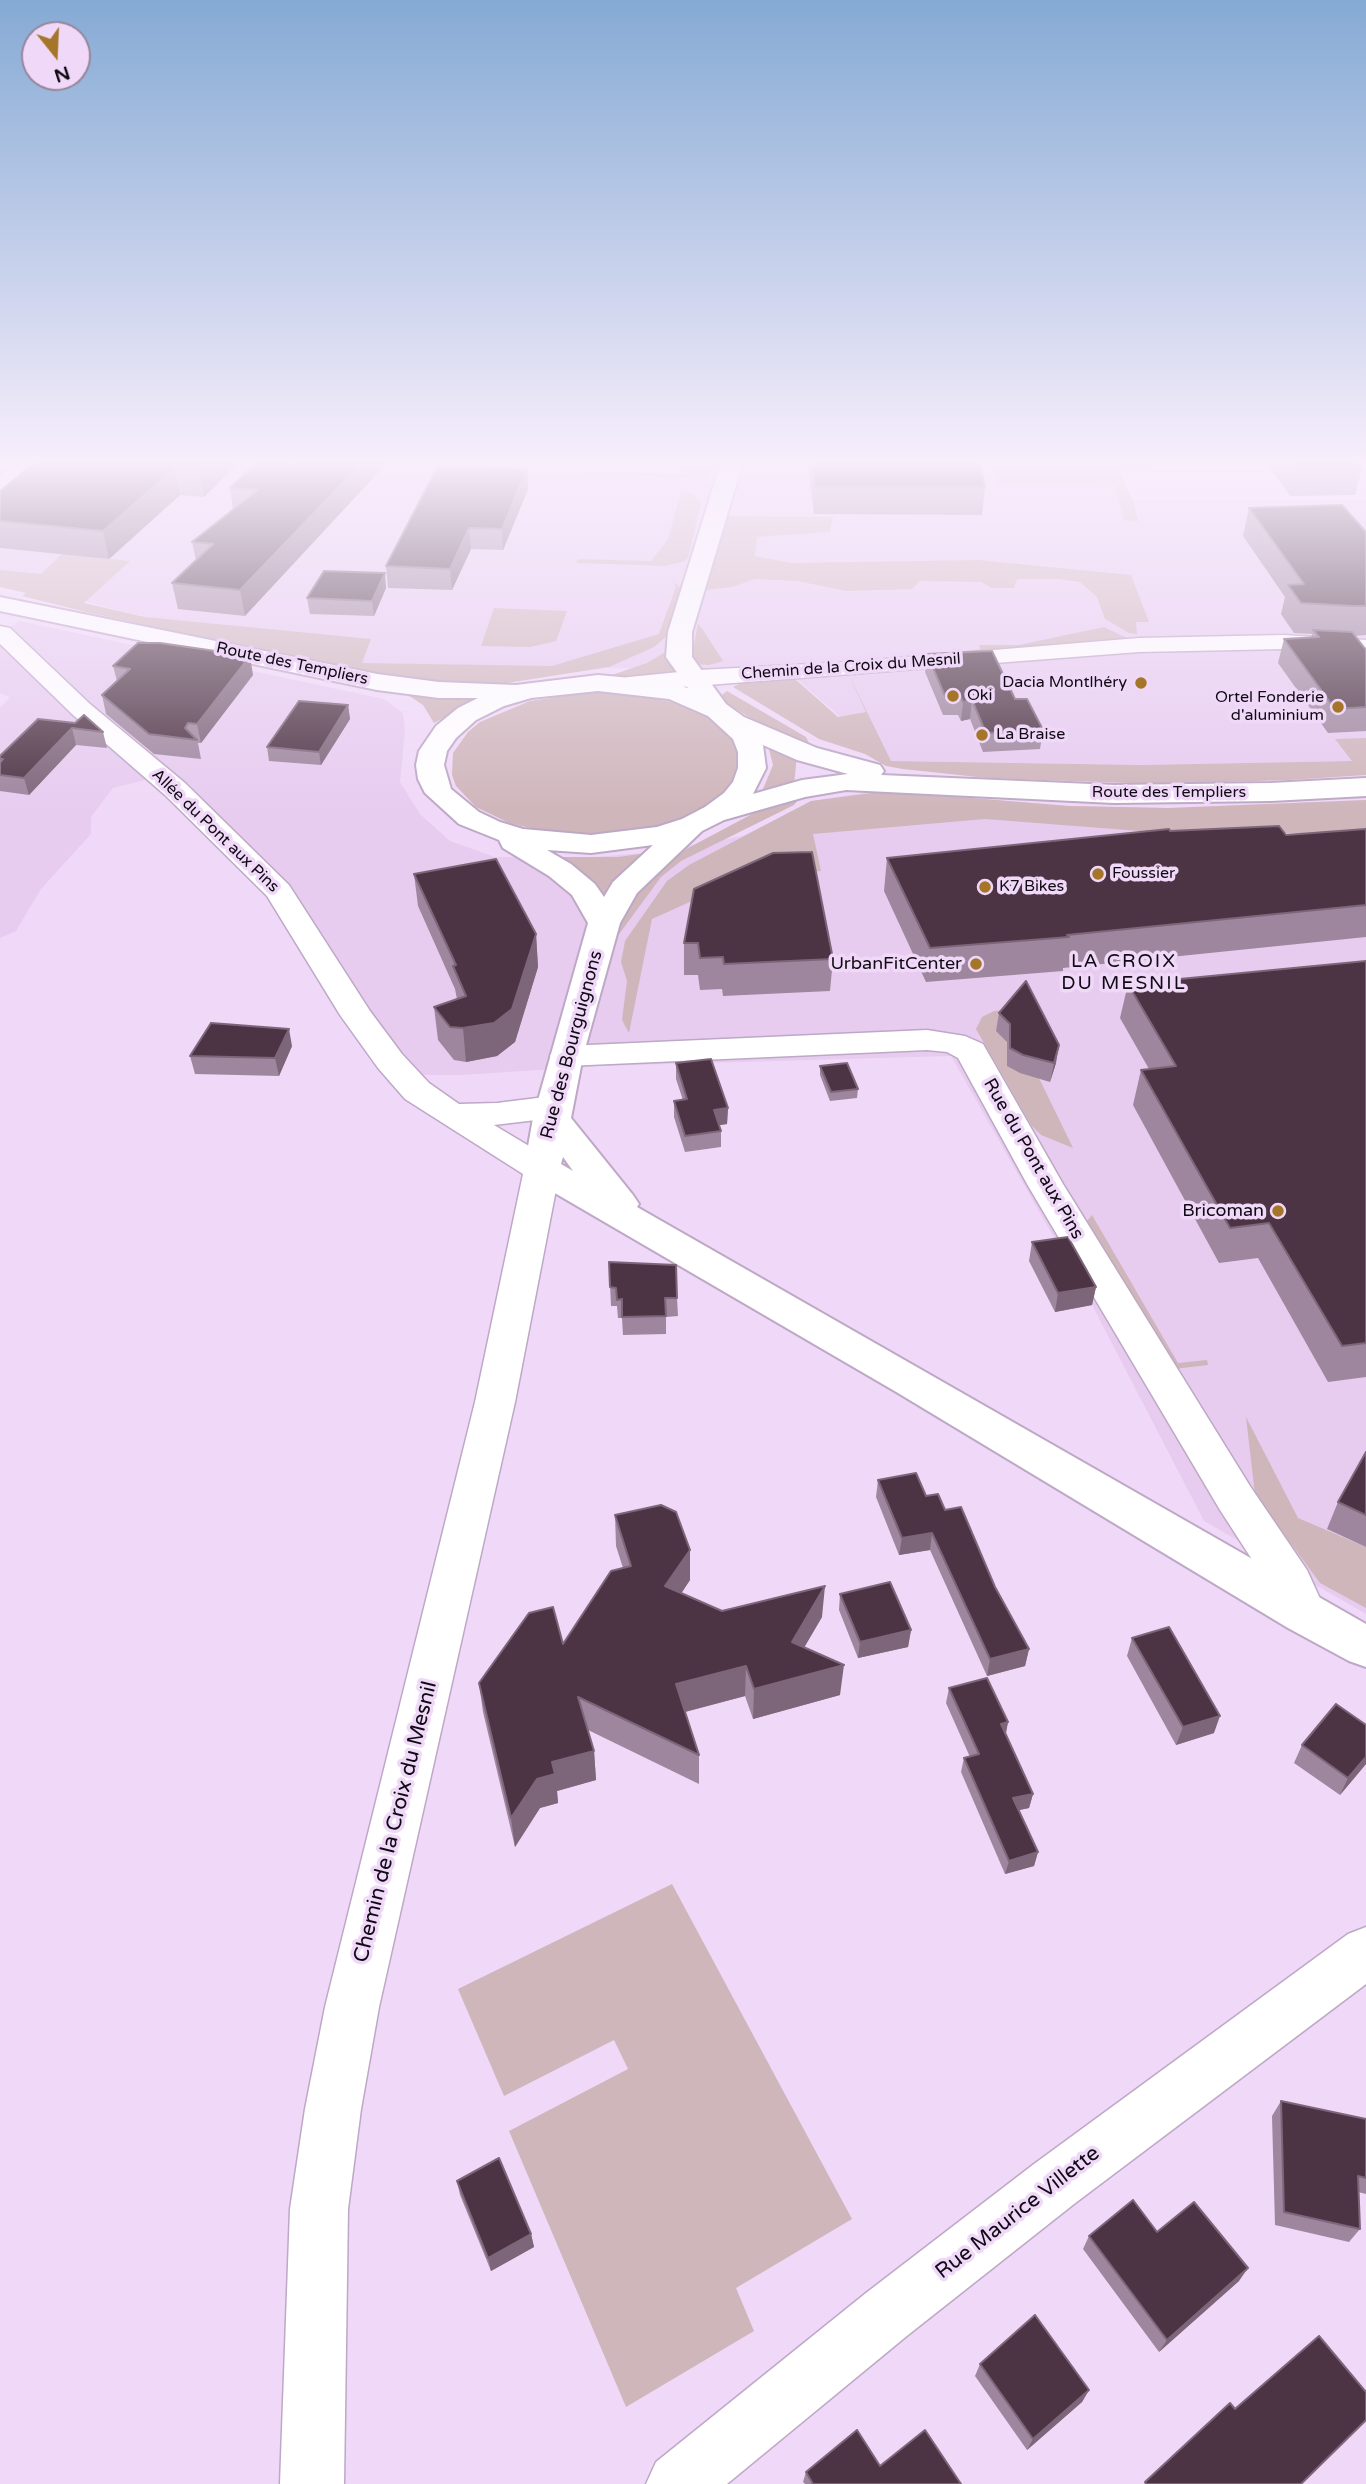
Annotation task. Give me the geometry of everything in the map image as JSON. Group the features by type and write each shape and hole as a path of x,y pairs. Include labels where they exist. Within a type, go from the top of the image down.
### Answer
{"main road":[{"path":"697,578 680,632 679,657 725,716"},
{"name":"Route des Templiers","path":"1,619 377,682 439,690 529,690"},
{"path":"433,751 446,732 467,715 495,700 529,690 566,684 653,655 680,632"},
{"name":"Route des Templiers","path":"377,682 416,706 423,717 433,751 430,765 432,779 439,793 469,818 490,828 520,837 555,842 591,844 661,835 703,819 802,789 846,782 1115,794 1271,792 1366,787"},
{"name":"Route des Templiers","path":"566,684 629,684 677,693 807,754 834,763 972,786"},
{"name":"Rue des Bourguignons","path":"542,1168 566,1056 604,923 624,888 703,819 733,799 746,784 752,768 752,752 746,737 725,716"},
{"path":"490,828 560,870 584,890 604,923"},
{"path":"552,1112 631,1219"},
{"path":"542,1168 913,1382 1305,1615 1366,1647"}],"street":[{"name":"Allée du Pont aux Pins","path":"1,619 81,709 176,789 279,891 356,1015 390,1061 417,1091 542,1168"},
{"name":"Chemin de la Croix du Mesnil","path":"629,684 693,677 848,669 1165,644 1283,642 1366,647"},
{"name":"Rue du Pont aux Pins","path":"566,1056 928,1040 954,1043 971,1051 1045,1184 1235,1498 1291,1583 1305,1615"},
{"path":"452,1115 552,1112"},
{"name":"Chemin de la Croix du Mesnil","path":"312,2484 319,2208 333,2109 352,2007 495,1402 542,1168"},
{"name":"Rue Maurice Villette","path":"678,2484 887,2314 1054,2184 1366,1952"}],"shaded area":[{"path":"0,578 111,578 84,603 145,617 371,639 362,663 552,666 659,634 676,587 673,582 683,589 668,635 654,647 609,667 494,685 430,686 86,612 22,596 26,593 0,587"},
{"path":"709,578 1132,578 1149,622 1136,622 1137,634 1129,633 1105,619 1097,597 1080,582 1058,579 1017,579 1014,588 992,588 981,582 920,581 912,589 847,591 797,581 755,579 732,587 706,590"},
{"path":"1366,578 1366,738 1353,761 1141,765 891,761 783,667 740,670 349,663 121,611 0,579"},
{"path":"494,608 567,611 556,641 530,647 481,646"},
{"path":"20,621 384,699 403,713 405,732 400,782 420,814 450,841 495,857 582,858 654,852 743,836 811,801 868,792 887,791 1069,806 1169,808 1366,800 1366,1614 1204,1521 1092,1305 951,1056 600,1066 462,1075 403,1075 279,891 157,777 113,788 91,817 91,834 41,889 16,931 0,938 0,708 10,697 0,693 0,634"},
{"path":"698,624 723,661 709,665 694,664 692,655"},
{"path":"1104,627 1129,639 1128,642 982,653 979,645 1019,645"},
{"path":"672,648 678,674 631,679 606,677 647,663"},
{"path":"846,669 891,761 1141,765 1352,761 1335,739 1366,738 1366,775 1156,784 987,778 903,769 886,766 865,754 819,739 733,687 741,683 795,679 838,717 866,712"},
{"path":"400,690 487,695 434,723 423,705"},
{"path":"727,691 806,737 810,745 808,748 762,725 719,697"},
{"path":"592,692 613,692 673,702 705,715 718,724 735,744 739,755 735,778 728,789 687,818 645,830 599,836 551,833 509,823 476,807 456,786 452,775 453,753 468,732 480,722 530,701"},
{"path":"767,742 797,755 794,785 760,796 773,765"},
{"path":"887,791 1069,806 1169,808 1366,800 1366,833 1165,833 985,819 813,834 821,871 766,876 714,891 652,919 629,1033 622,1020 627,981 621,962 625,941 667,881 689,865 811,801"},
{"path":"799,799 794,805 681,861 661,877 614,941 616,927 631,896 660,863 769,805"},
{"path":"654,852 604,905 552,857 618,857"},
{"path":"1027,1007 1004,1037 1038,1076 1073,1148 1041,1135 1031,1125 976,1029 982,1017 994,1011"},
{"path":"1092,1215 1178,1363 1207,1360 1208,1365 1174,1369 1086,1222"},
{"path":"1246,1417 1298,1518 1366,1547 1366,1608 1320,1583 1255,1495"},
{"path":"672,1884 852,2219 736,2288 754,2331 626,2407 509,2131 628,2069 614,2040 504,2096 458,1989"}],"building":[{"path":"177,578 252,578 240,590 172,583"},
{"path":"320,578 383,578 372,601 307,598"},
{"path":"1300,578 1366,578 1366,606 1301,603 1288,585 1304,584"},
{"path":"1313,630 1352,632 1366,650 1366,707 1335,709 1284,639 1319,637"},
{"path":"138,643 160,643 250,656 197,724 188,723 185,728 197,740 149,734 102,695 130,669 113,666"},
{"path":"992,651 1015,699 1027,699 1043,730 986,733 972,700 963,702 960,696 945,696 927,654"},
{"path":"299,701 348,705 319,752 267,747"},
{"path":"84,715 103,732 72,728 24,778 0,775 0,763 3,759 0,759 0,756 38,719 75,723"},
{"path":"1279,826 1286,835 1366,829 1366,905 1067,935 1069,937 930,948 887,858 1169,829"},
{"path":"812,852 833,959 724,964 723,957 700,958 698,943 684,943 694,889 773,853"},
{"path":"496,859 536,934 512,1009 494,1023 463,1028 450,1027 434,1007 466,996 453,966 456,965 414,874"},
{"name":"Bricoman","path":"1366,961 1366,1343 1342,1346 1269,1223 1230,1228 1141,1070 1176,1066 1128,984"},
{"path":"1026,981 1059,1045 1054,1063 1023,1055 1010,1048 1010,1024 999,1013"},
{"path":"211,1023 289,1029 275,1058 190,1056"},
{"path":"711,1059 728,1108 714,1110 721,1131 685,1136 674,1101 687,1099 676,1063"},
{"path":"847,1063 858,1089 831,1092 820,1066"},
{"path":"1068,1237 1096,1287 1058,1293 1032,1242"},
{"path":"609,1262 676,1265 677,1298 665,1298 666,1316 622,1317 622,1299 617,1300 616,1288 610,1287"},
{"path":"1366,1452 1366,1515 1338,1502"},
{"path":"916,1473 926,1496 938,1494 945,1510 961,1507 995,1587 1029,1649 990,1659 932,1533 902,1538 878,1480"},
{"path":"661,1505 676,1512 690,1550 665,1586 722,1611 825,1586 792,1642 844,1665 754,1689 746,1666 676,1684 699,1755 578,1697 594,1751 552,1762 555,1774 537,1779 511,1818 479,1683 529,1613 553,1607 563,1644 611,1571 631,1566 615,1515"},
{"path":"890,1582 911,1630 860,1642 840,1594"},
{"path":"1169,1627 1220,1716 1183,1727 1132,1638"},
{"path":"987,1678 1008,1722 1001,1724 1033,1794 1013,1798 1038,1852 1009,1861 964,1758 979,1754 949,1688"},
{"path":"1336,1704 1366,1725 1366,1757 1348,1778 1302,1745"},
{"path":"1281,2101 1366,2119 1366,2178 1358,2176 1360,2229 1284,2212"},
{"path":"499,2158 531,2234 488,2258 457,2181"},
{"path":"1133,2200 1157,2232 1194,2202 1248,2268 1167,2340 1089,2236"},
{"path":"1035,2315 1089,2390 1033,2439 980,2364"},
{"path":"1319,2336 1366,2392 1366,2420 1301,2484 1146,2484 1145,2482 1230,2403 1235,2409"},
{"path":"857,2430 880,2466 925,2430 961,2484 813,2484 806,2472"}],"place":[{"name":"Dacia Montlhéry","path":"1141,683"},
{"name":"Oki","path":"953,696"},
{"name":"Ortel Fonderie d'aluminium","path":"1338,707"},
{"name":"La Braise","path":"982,735"},
{"name":"Foussier","path":"1098,874"},
{"name":"K7 Bikes","path":"985,887"},
{"name":"UrbanFitCenter","path":"976,964"},
{"name":"Bricoman","path":"1278,1211"}],"district":[{"name":"LA CROIX DU MESNIL","path":"1124,973"}]}
